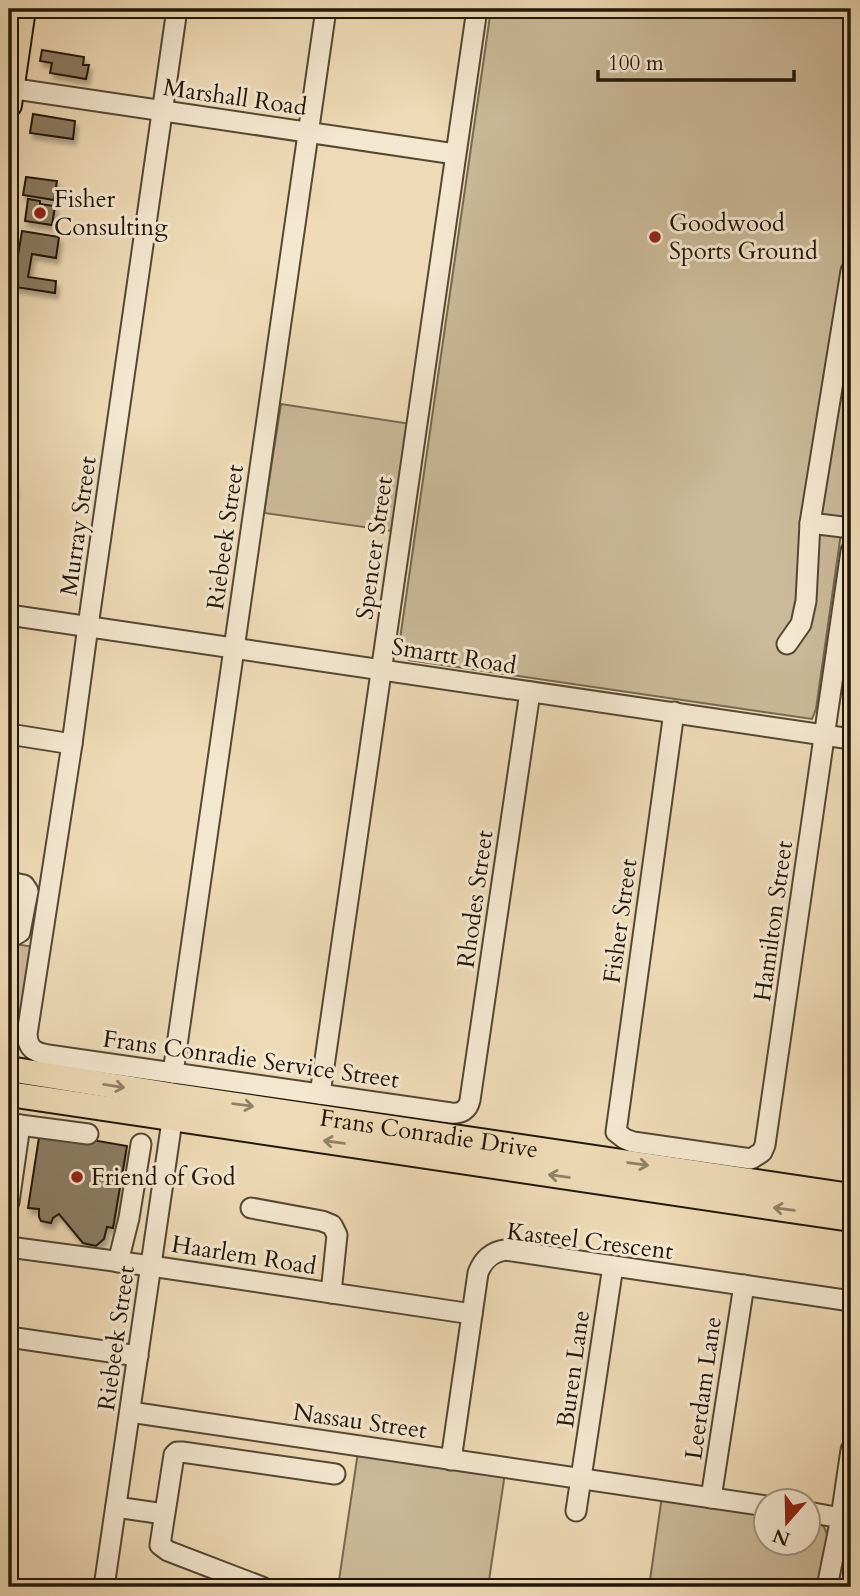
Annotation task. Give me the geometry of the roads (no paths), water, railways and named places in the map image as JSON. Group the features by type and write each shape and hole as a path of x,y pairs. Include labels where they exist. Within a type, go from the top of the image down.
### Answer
{"main road":[{"path":"10,94 23,9"},
{"name":"Frans Conradie Drive","path":"9,1069 851,1196"},
{"name":"Frans Conradie Drive","path":"9,1094 174,1096 851,1219"}],"street":[{"name":"Murray Street","path":"31,1050 27,1034 72,744 177,9"},
{"name":"Riebeek Street","path":"104,1587 151,1266 234,648 327,9"},
{"name":"Spencer Street","path":"320,1094 477,9"},
{"name":"Marshall Road","path":"10,94 162,111 455,155"},
{"path":"787,643 802,624 806,601 810,523 851,271"},
{"path":"810,523 851,528"},
{"name":"Hamilton Street","path":"619,1136 633,1142 751,1159 762,1152 765,1145 851,551"},
{"name":"Smartt Road","path":"9,615 851,739"},
{"name":"Rhodes Street","path":"464,1111 470,1100 530,692"},
{"name":"Fisher Street","path":"619,1136 616,1126 674,712"},
{"path":"9,734 72,744"},
{"path":"9,882 24,885 28,891 20,932 9,936"},
{"name":"Frans Conradie Service Street","path":"31,1050 174,1096 320,1094 451,1113 464,1111"},
{"path":"9,1202 15,1124 88,1134"},
{"path":"118,1262 129,1218 141,1144"},
{"path":"251,1208 332,1225 337,1235 331,1293"},
{"name":"Haarlem Road","path":"9,1248 151,1266 472,1314"},
{"name":"Kasteel Crescent","path":"451,1460 480,1266 489,1256 499,1251 851,1301"},
{"name":"Buren Lane","path":"582,1479 613,1266"},
{"name":"Leerdam Lane","path":"711,1498 744,1285"},
{"path":"9,1337 138,1356"},
{"name":"Nassau Street","path":"130,1412 752,1504"},
{"path":"827,1587 851,1450"},
{"path":"262,1587 164,1549 160,1543 173,1457 177,1452 335,1474"},
{"path":"576,1511 582,1479"},
{"path":"116,1507 164,1514"},
{"path":"822,1515 841,1518"}],"place":[{"name":"Fisher Consulting","path":"40,213"},
{"name":"Goodwood Sports Ground","path":"655,237"},
{"name":"Friend of God","path":"77,1177"}]}
